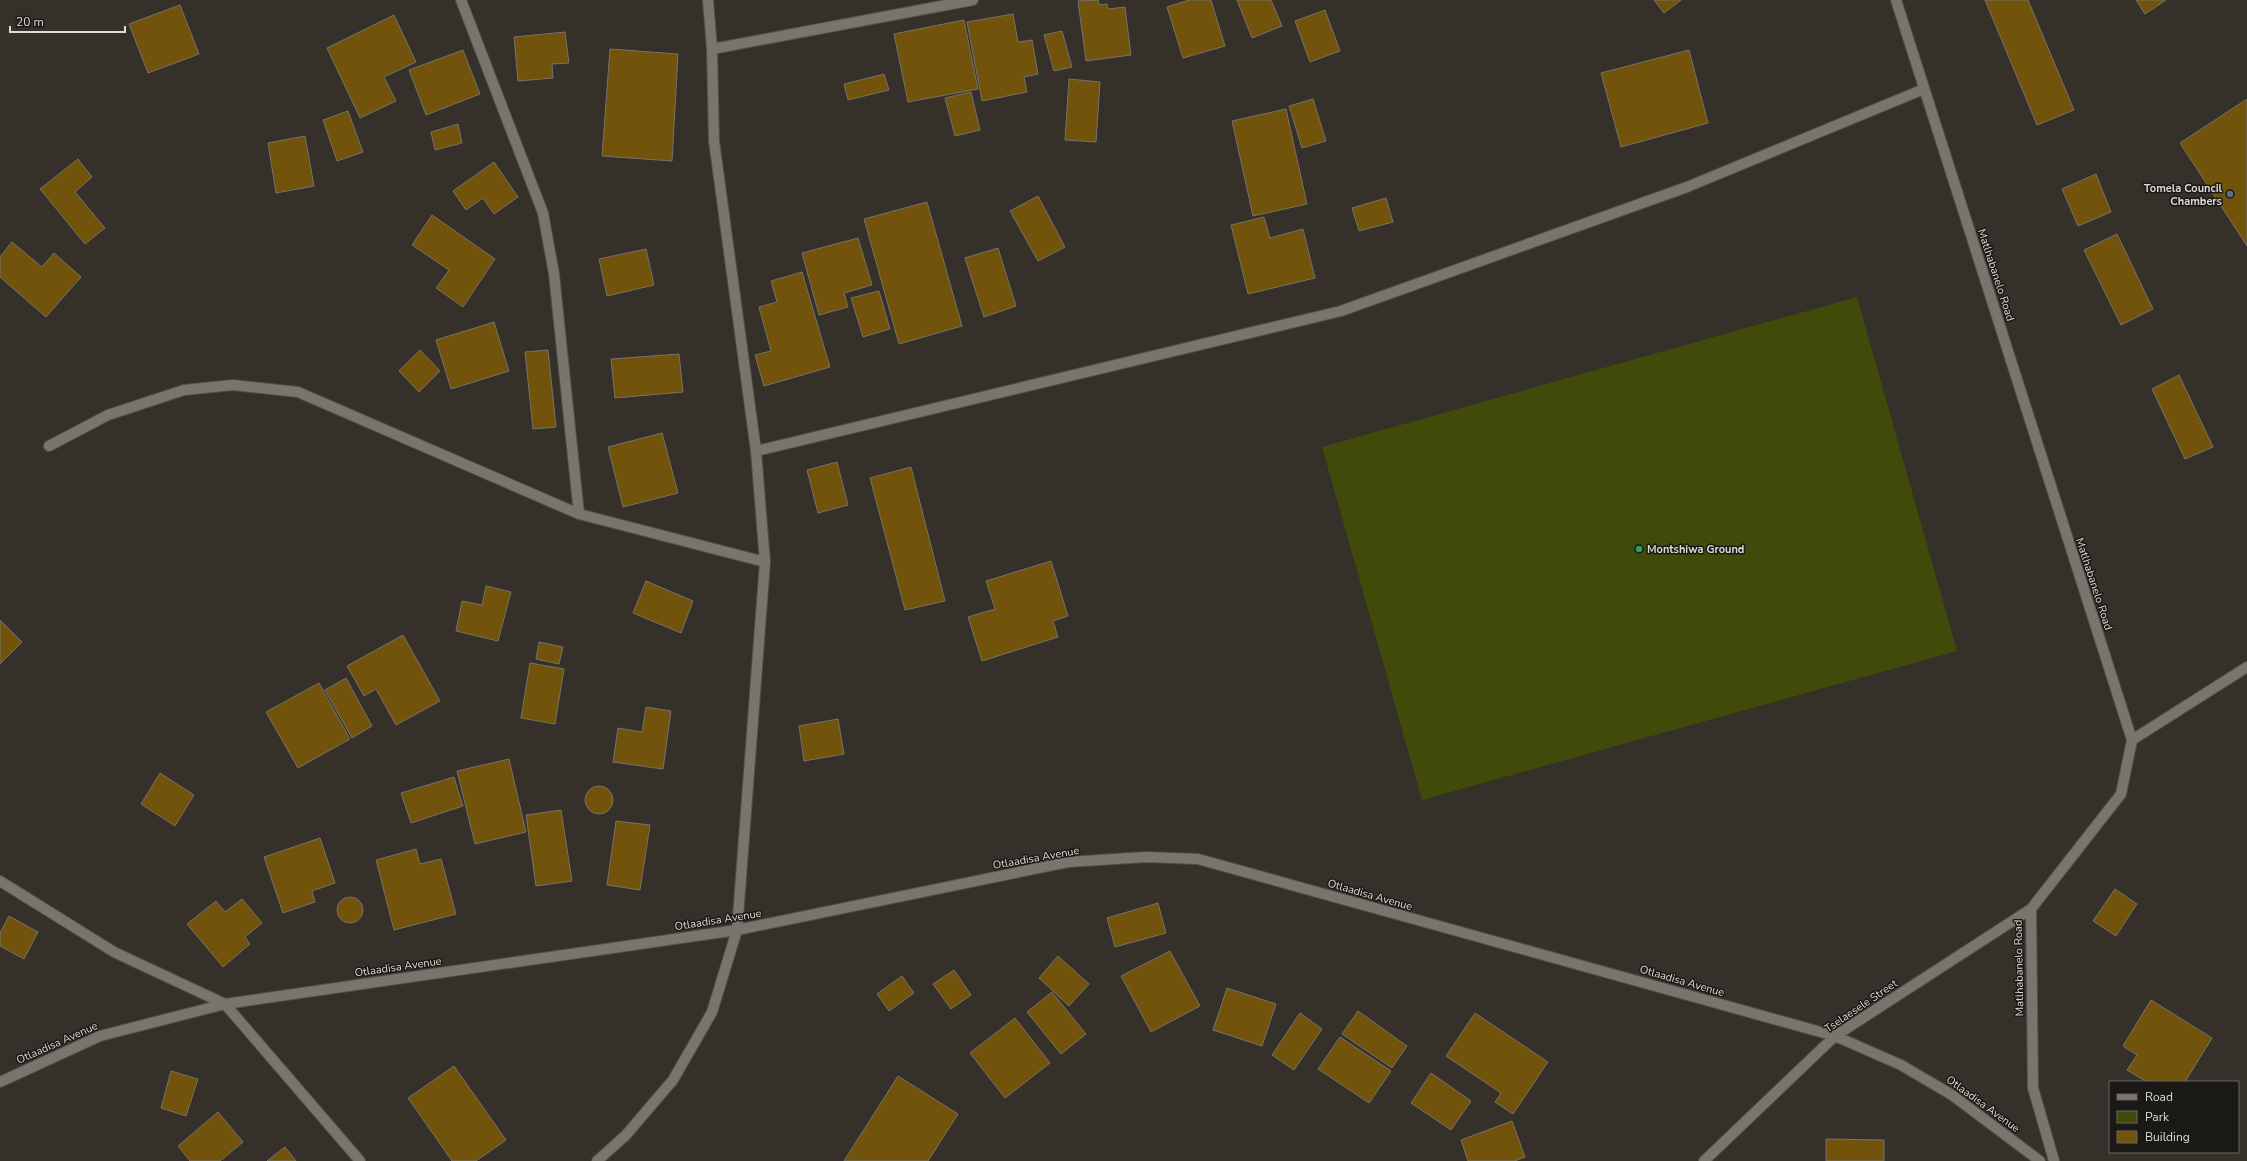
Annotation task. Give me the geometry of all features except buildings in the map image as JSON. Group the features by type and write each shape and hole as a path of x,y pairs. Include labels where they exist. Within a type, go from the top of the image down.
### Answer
{"street":[{"path":"461,0 542,213 554,274 579,514"},
{"path":"597,1161 626,1135 673,1080 712,1012 737,930 765,562 756,452 714,142 712,48 708,0"},
{"path":"712,48 973,0"},
{"name":"Matlhabanelo Road","path":"1896,0 2132,740 2121,794 2031,909 2032,1088 2054,1161"},
{"path":"756,452 1341,311 1687,187 1924,89"},
{"path":"49,446 108,415 184,390 233,385 298,392 579,514 765,562"},
{"path":"2132,740 2247,667"},
{"name":"Otlaadisa Avenue","path":"0,1082 100,1036 225,1004 737,930 1068,862 1146,857 1198,859 1835,1036 1902,1065 1952,1095 2040,1161"},
{"path":"0,881 114,952 225,1004 360,1161"},
{"name":"Tselaesele Street","path":"1705,1160 1835,1036 2031,909"},
{"path":"1694,1161 1705,1160"}],"green space":[{"name":"Montshiwa Ground","path":"1857,297 1957,651 1422,800 1322,447"}],"place":[{"name":"Tomela Council Chambers","path":"2230,194"},
{"name":"Montshiwa Ground","path":"1639,549"}]}
